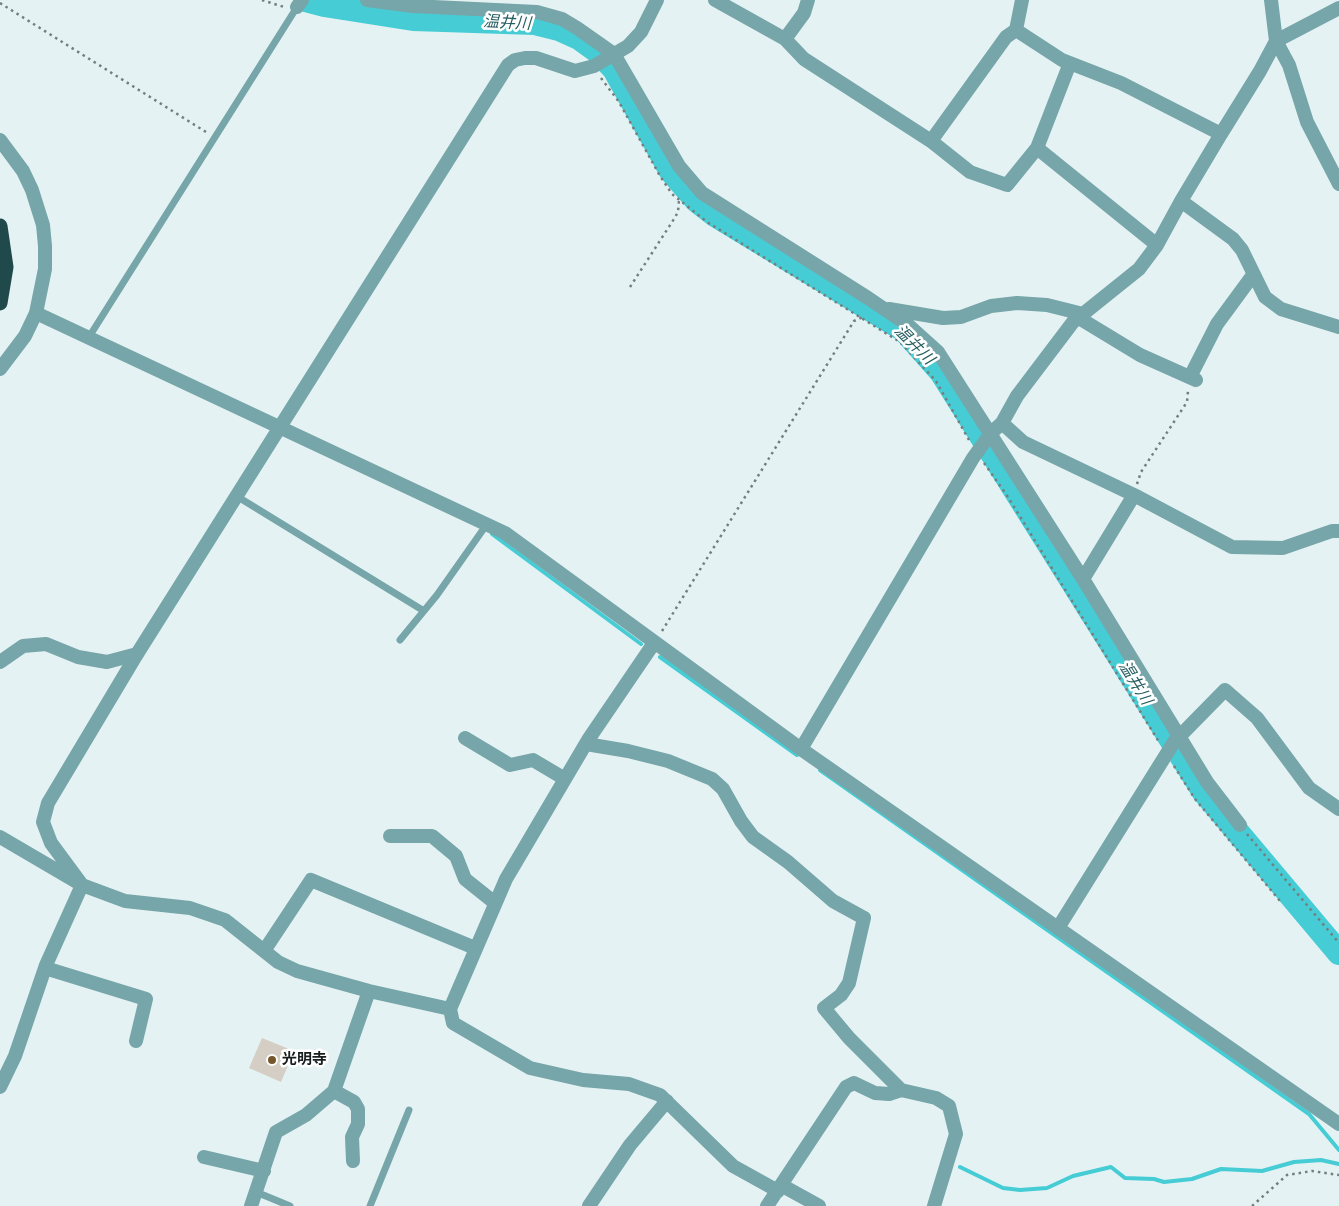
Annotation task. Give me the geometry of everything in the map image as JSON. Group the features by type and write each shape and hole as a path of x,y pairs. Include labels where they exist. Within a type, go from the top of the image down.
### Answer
{"highway":[{"path":"0,226 6,267 0,304"}],"street":[{"path":"367,0 413,6 537,12 562,20 603,45 679,166 702,193 908,325 938,352 1083,579 1208,782 1240,825"},
{"path":"82,885 51,843 43,822 48,803 138,654 508,65 515,60 536,58 574,71 594,66 628,46 640,32 658,0"},
{"path":"715,0 785,40 804,59 931,141 970,172 1007,185 1037,148 1070,63"},
{"path":"785,40 804,13 808,0"},
{"path":"931,141 1006,37 1016,30 1022,0"},
{"path":"1271,0 1276,41 1289,65 1307,122 1339,184"},
{"path":"801,749 980,449 1002,423 1017,396 1081,316 1139,269 1157,245 1276,41 1338,10"},
{"path":"1016,30 1070,63 1121,83 1221,134"},
{"path":"0,140 23,171 32,190 43,225 45,270 36,313 25,336 0,369"},
{"path":"1037,148 1157,245"},
{"path":"1181,201 1233,239 1242,250 1265,297 1281,309 1339,328"},
{"path":"882,308 943,318 961,318 991,306 1017,302 1047,305 1081,316 1140,355 1193,379 1217,324 1253,275"},
{"path":"36,313 505,533 801,749 1339,1124"},
{"path":"1002,423 1023,442 1134,495 1232,547 1283,548 1332,531 1339,531"},
{"path":"1083,579 1134,495"},
{"path":"654,643 586,744 506,879 450,1009 453,1023 530,1068 583,1080 629,1084 660,1095 733,1166 819,1206"},
{"path":"0,662 23,646 46,644 78,657 107,662 138,654"},
{"path":"1058,928 1180,735 1225,690 1257,718 1309,788 1339,809"},
{"path":"465,738 510,766 533,760 565,779"},
{"path":"586,744 628,751 668,761 712,779 724,789 741,821 753,837 788,862 833,901 864,918 849,984 841,995 824,1008 849,1038 902,1090"},
{"path":"0,836 82,885 125,901 190,908 225,920 278,962 297,971 369,992 450,1009"},
{"path":"390,836 432,836 456,856 465,879 495,903"},
{"path":"264,951 311,880 475,948"},
{"path":"0,1088 15,1056 45,968 82,885"},
{"path":"45,968 146,999 136,1042"},
{"path":"251,1206 276,1132 306,1115 334,1091 369,992"},
{"path":"767,1206 846,1087 854,1083 875,1093 889,1094 902,1090 936,1098 949,1106 956,1134 934,1206"},
{"path":"334,1091 354,1102 358,1109 358,1124 352,1137 354,1161"},
{"path":"589,1206 630,1145 667,1101"},
{"path":"204,1158 264,1171"}],"lane":[{"path":"89,337 298,6"},
{"path":"238,497 424,610"},
{"path":"400,640 487,523"},
{"path":"370,1206 409,1110"},
{"path":"256,1192 290,1206"}],"path":[{"path":"262,0 298,6"},
{"path":"0,3 215,137"},
{"path":"630,287 678,212 679,200"},
{"path":"654,643 854,321 863,317"},
{"path":"1134,495 1141,472 1187,402 1193,379"},
{"path":"1240,825 1339,943"},
{"path":"1252,1206 1287,1175 1312,1171 1339,1175"}],"building":[{"name":"光明寺","path":"262,1038 294,1051 281,1082 249,1068"}],"waterway":[{"name":"温井川","path":"305,0 324,5 413,19 535,23 559,29 579,38 597,51 614,69 670,170 697,201 715,215 904,330 941,372 1203,791 1339,953"},
{"path":"492,534 641,644"},
{"path":"660,657 797,755"},
{"path":"820,770 1309,1114 1339,1150"},
{"path":"960,1167 1003,1188 1020,1190 1047,1188 1073,1176 1111,1167 1125,1178 1154,1179 1164,1182 1192,1179 1221,1169 1262,1171 1294,1162 1321,1160 1339,1164"}],"place":[{"name":"光明寺","path":"272,1060"}]}
